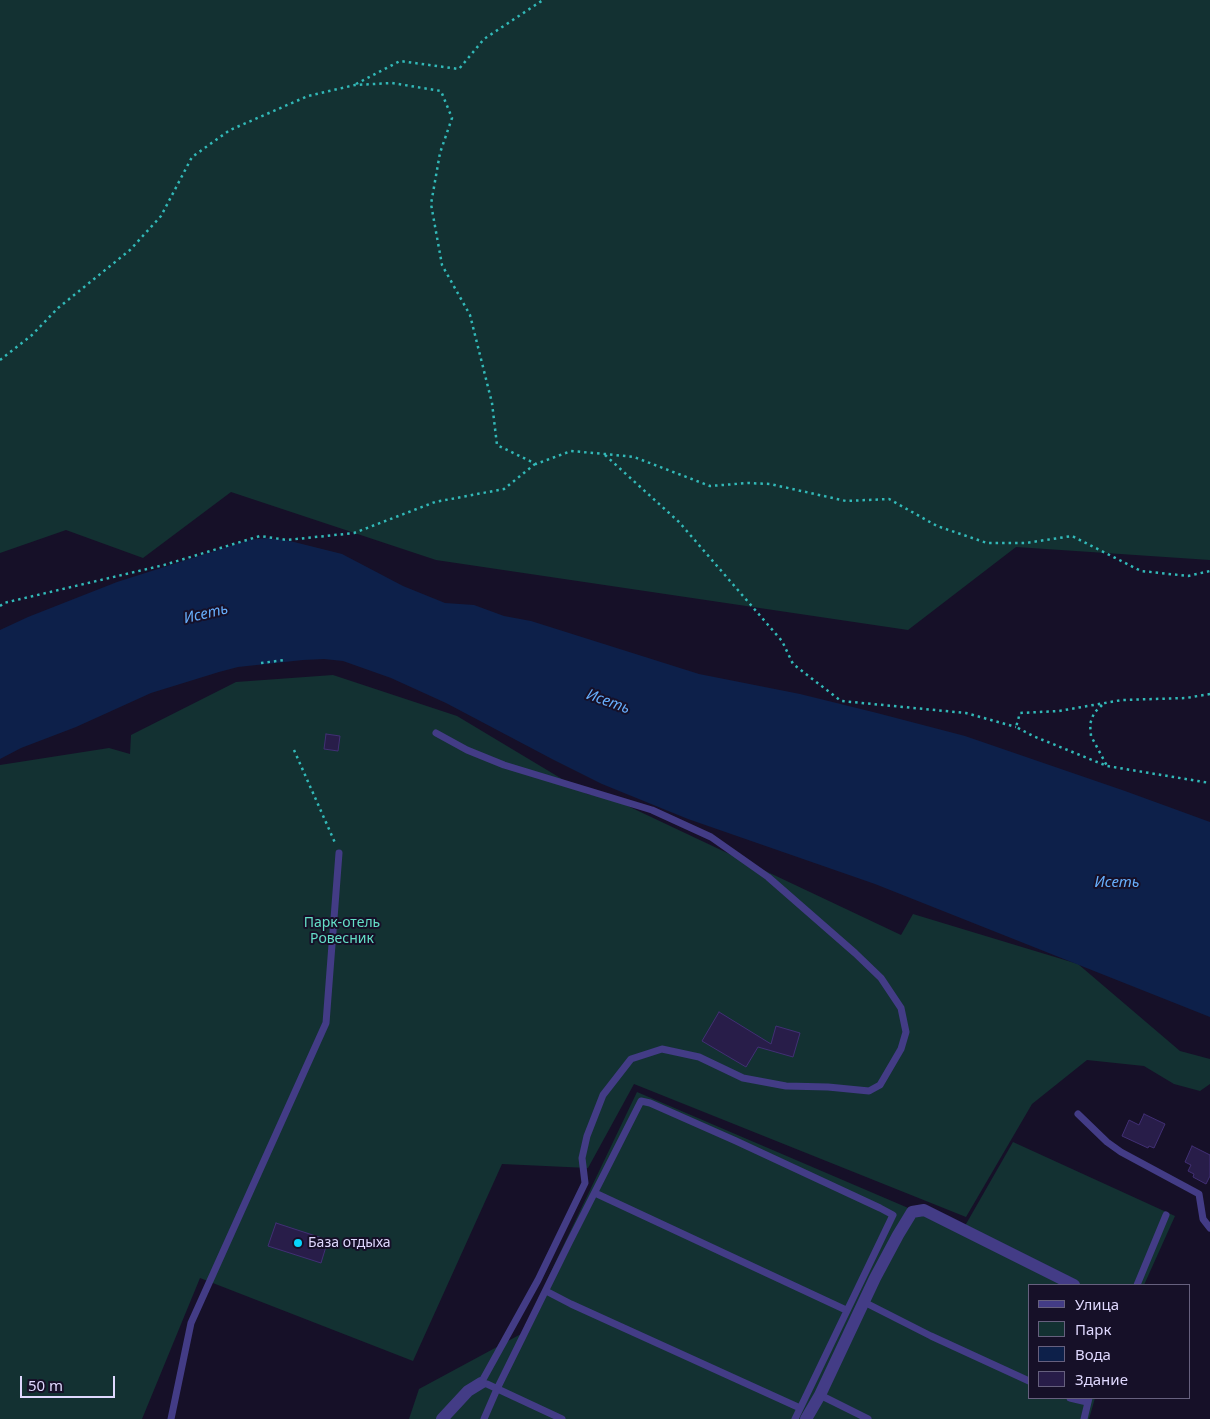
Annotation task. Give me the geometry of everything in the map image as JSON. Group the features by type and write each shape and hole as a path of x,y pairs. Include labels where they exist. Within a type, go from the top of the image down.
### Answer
{"street":[{"path":"803,1414 820,1395 828,1373 893,1243 912,1212 924,1210 1072,1284"},
{"path":"442,1419 468,1391 481,1383"}],"lane":[{"path":"436,733 467,750 504,765 652,810 712,837 768,876 881,978 901,1008 906,1032 901,1049 880,1085 869,1090 828,1086 786,1086 743,1078 699,1057 662,1049 632,1059 603,1095 587,1136 582,1158 585,1183 538,1280 481,1383 562,1419"},
{"path":"171,1419 191,1323 326,1022 339,853"},
{"path":"484,1419 497,1389 641,1101 650,1103 736,1141 893,1215 846,1310 803,1414 795,1419"},
{"path":"1078,1114 1107,1142 1121,1152 1199,1194 1203,1219 1210,1228"},
{"path":"595,1193 846,1310"},
{"path":"1136,1284 1166,1215"},
{"path":"546,1291 803,1414"},
{"path":"864,1302 931,1336 1028,1381"},
{"path":"820,1395 868,1419"},
{"path":"1084,1419 1088,1400"}],"path":[{"path":"355,85 400,61 459,69 484,39 544,0"},
{"path":"0,360 32,335 58,308 130,250 161,216 192,157 230,130 308,96 355,85 392,83 442,92 452,118 440,153 431,204 442,265 470,315 492,403 496,445 536,464"},
{"path":"0,606 4,603 164,565 260,536 288,540 354,533 435,502 504,489 536,464 571,451 634,457 710,486 748,483 770,484 846,502 890,499 937,526 987,543 1026,544 1072,536 1141,571 1188,576 1210,571"},
{"path":"605,454 679,522 782,641 793,664 841,701 966,713 1016,726 1033,736 1108,766 1210,783"},
{"path":"261,663 285,660"},
{"path":"1016,726 1020,713 1059,711 1122,700 1186,698 1210,694"},
{"path":"1103,704 1094,713 1090,724 1091,736 1108,766"},
{"path":"294,750 339,853"}],"green space":[{"path":"0,0 1210,0 1210,560 1016,547 908,630 436,560 231,492 143,558 66,530 0,553"},
{"name":"Парк-отель Ровесник","path":"333,675 457,716 587,794 613,799 901,935 913,914 1078,964 1180,1051 1210,1059 1210,1084 1200,1091 1174,1084 1144,1066 1087,1060 1032,1104 966,1217 634,1084 588,1168 502,1164 413,1361 200,1278 142,1419 0,1419 0,765 109,748 130,754 131,735 236,682"},
{"path":"637,1092 962,1231 1013,1142 1175,1216 1144,1284 1028,1284 1028,1399 1095,1399 1089,1419 409,1419 419,1389 521,1334"}],"water":[{"name":"Исеть","path":"266,538 286,540 342,554 403,586 445,603 474,605 504,616 531,621 699,674 800,694 965,736 1210,822 1210,1017 875,884 688,819 602,784 446,703 391,678 343,661 324,659 303,660 238,667 219,672 151,693 76,727 21,748 0,759 0,630 117,582 249,540"}],"building":[{"path":"326,734 340,736 338,751 324,749"},
{"path":"719,1012 771,1044 776,1026 800,1033 793,1057 758,1047 746,1067 702,1041"},
{"path":"1144,1114 1165,1124 1154,1148 1149,1146 1148,1148 1122,1136 1129,1120 1139,1125"},
{"path":"1192,1146 1210,1155 1210,1176 1206,1184 1193,1177 1194,1174 1188,1171 1191,1165 1185,1162"},
{"name":"База отдыха","path":"276,1223 328,1240 321,1263 268,1246"}],"place":[{"name":"База отдыха","path":"298,1243"}]}
